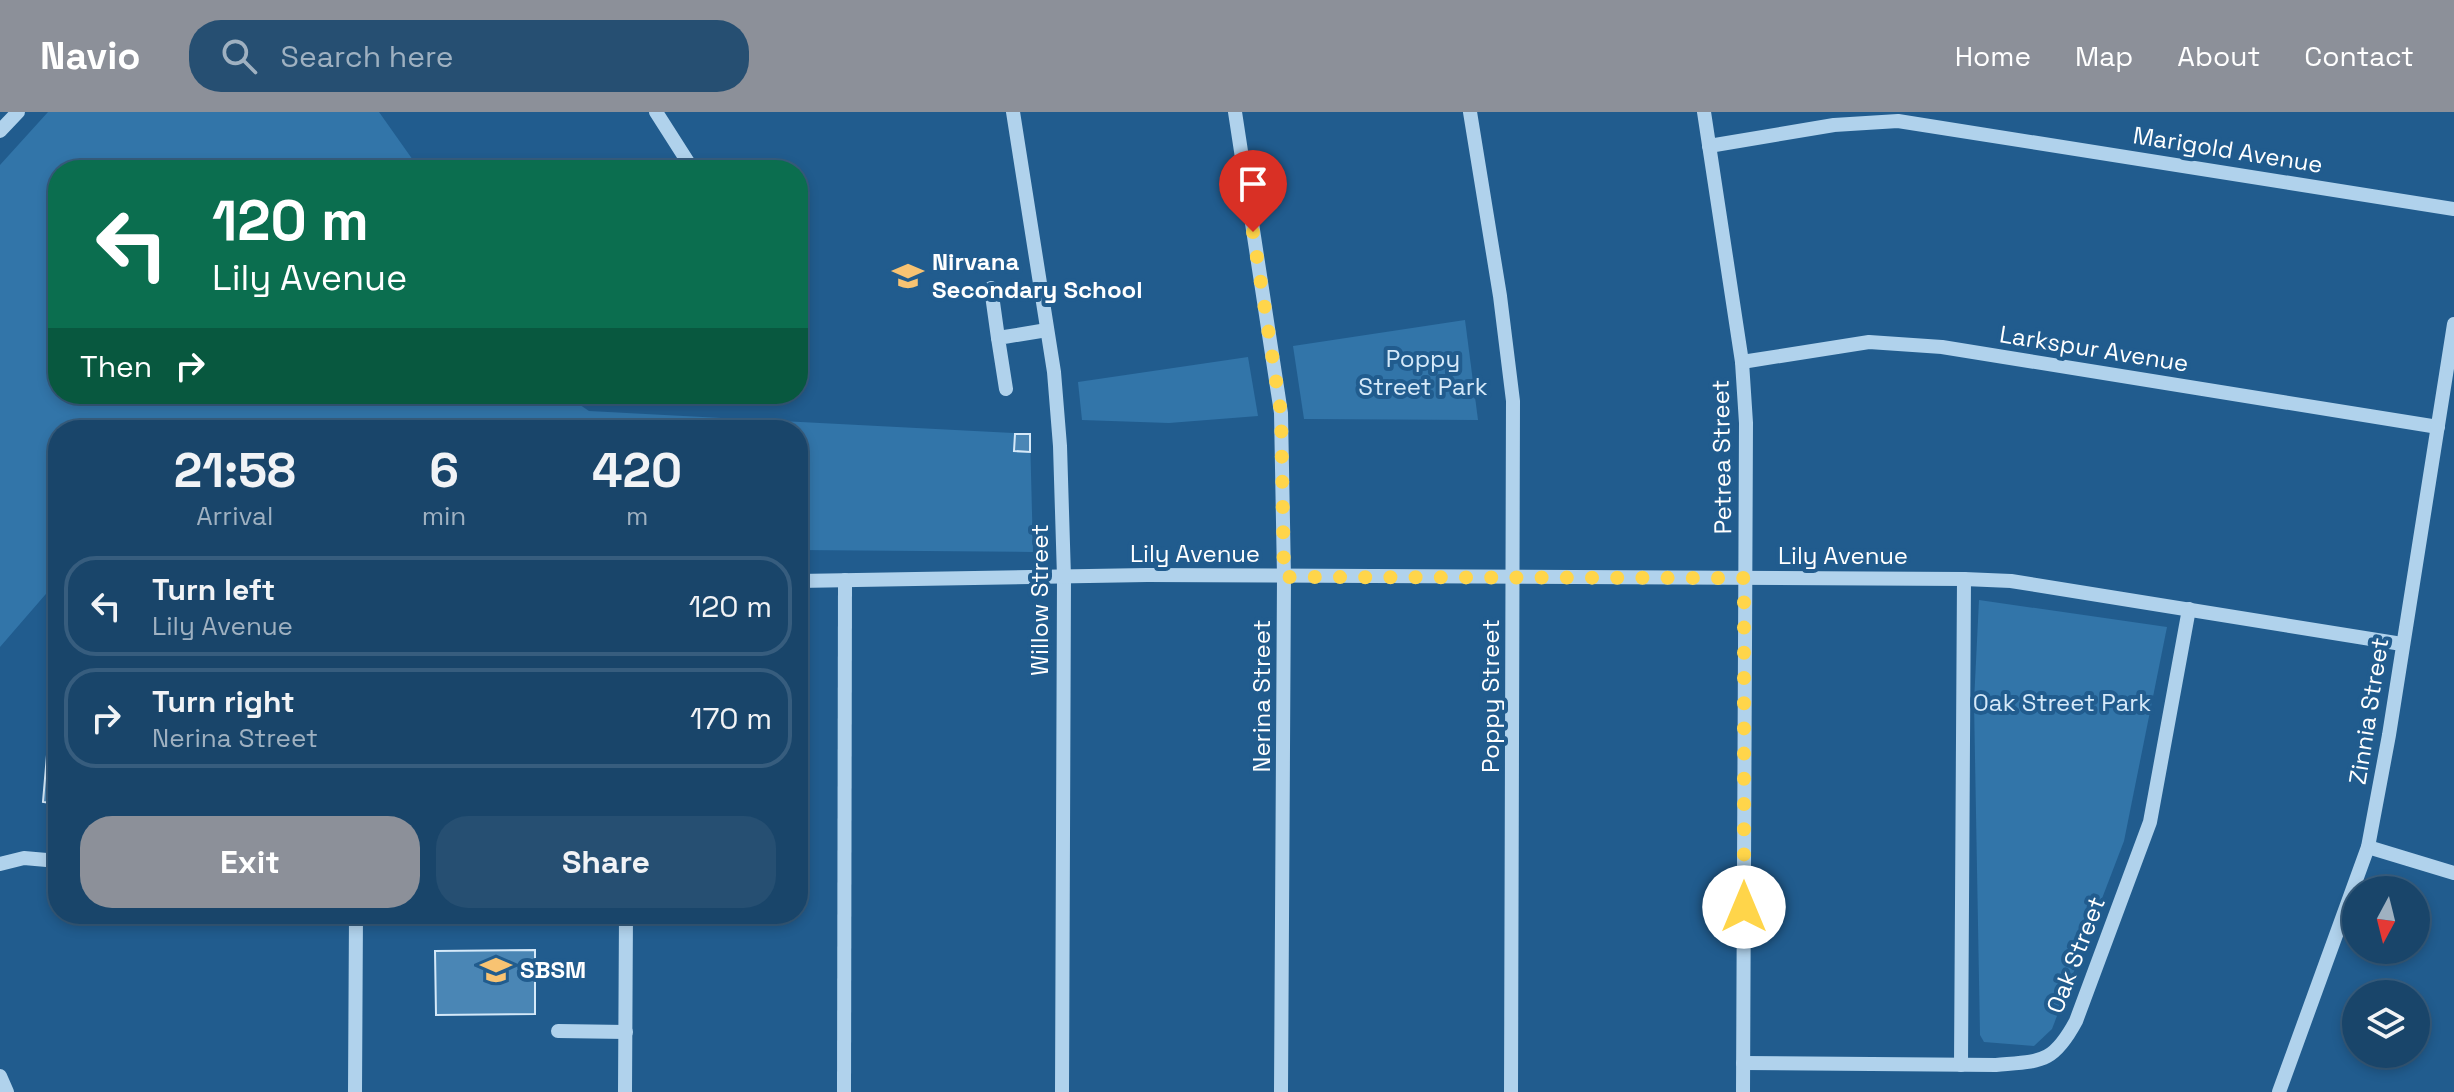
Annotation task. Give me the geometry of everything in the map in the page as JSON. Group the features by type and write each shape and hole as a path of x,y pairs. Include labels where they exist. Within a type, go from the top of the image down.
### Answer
{"street":[{"path":"1,125 18,112"},
{"path":"656,112 687,160"},
{"name":"Willow Street","path":"1013,112 1059,423 1064,577 1062,1092"},
{"name":"Nerina Street","path":"1235,112 1280,402 1284,577 1281,1092"},
{"name":"Poppy Street","path":"1470,112 1500,296 1513,401 1511,1092"},
{"name":"Petrea Street","path":"1704,112 1742,362 1746,423 1743,1092"},
{"name":"Marigold Avenue","path":"1709,146 1834,125 1898,121 2454,209"},
{"path":"991,288 1006,389"},
{"name":"Zinnia Street","path":"2279,1092 2368,847 2454,324"},
{"path":"998,338 1047,330"},
{"name":"Larkspur Avenue","path":"1742,362 1839,345 1898,342 1958,349 2438,427"},
{"name":"Lily Avenue","path":"808,581 1513,576 1964,579 2011,581 2402,644"},
{"path":"1961,1065 1964,579"},
{"path":"844,1092 845,580"},
{"name":"Oak Street","path":"1743,1063 1961,1065 2031,1062 2048,1057 2066,1040 2076,1021 2150,822 2189,609"},
{"path":"2368,847 2454,873"},
{"path":"0,864 24,858 48,860"},
{"path":"355,1092 356,924"},
{"path":"625,1092 626,924"},
{"path":"558,1031 626,1032"},
{"path":"0,1076 7,1092"}],"green space":[{"path":"48,112 379,112 413,160 48,160 48,404 579,404 589,411 762,420 48,420 48,592 0,647 0,165"},
{"name":"Poppy Street Park","path":"1465,320 1478,420 1304,419 1293,346"},
{"path":"1248,357 1258,416 1169,423 1082,420 1078,382"},
{"path":"808,422 1030,434 1033,552 808,550"},
{"name":"Oak Street Park","path":"1979,600 2167,627 2124,841 2052,1029 2034,1046 1984,1042 1980,1035 1974,702"}],"building":[{"path":"1015,434 1030,434 1030,452 1014,451"},
{"path":"47,755 48,755 48,803 43,802"},
{"path":"535,950 535,1014 436,1015 435,951"}],"place":[{"name":"Nirvana Secondary School","path":"908,276"},
{"name":"SBSM","path":"496,970"}],"route":[{"path":"1253,232 1281,413 1284,577 1744,578 1744,907"}]}
